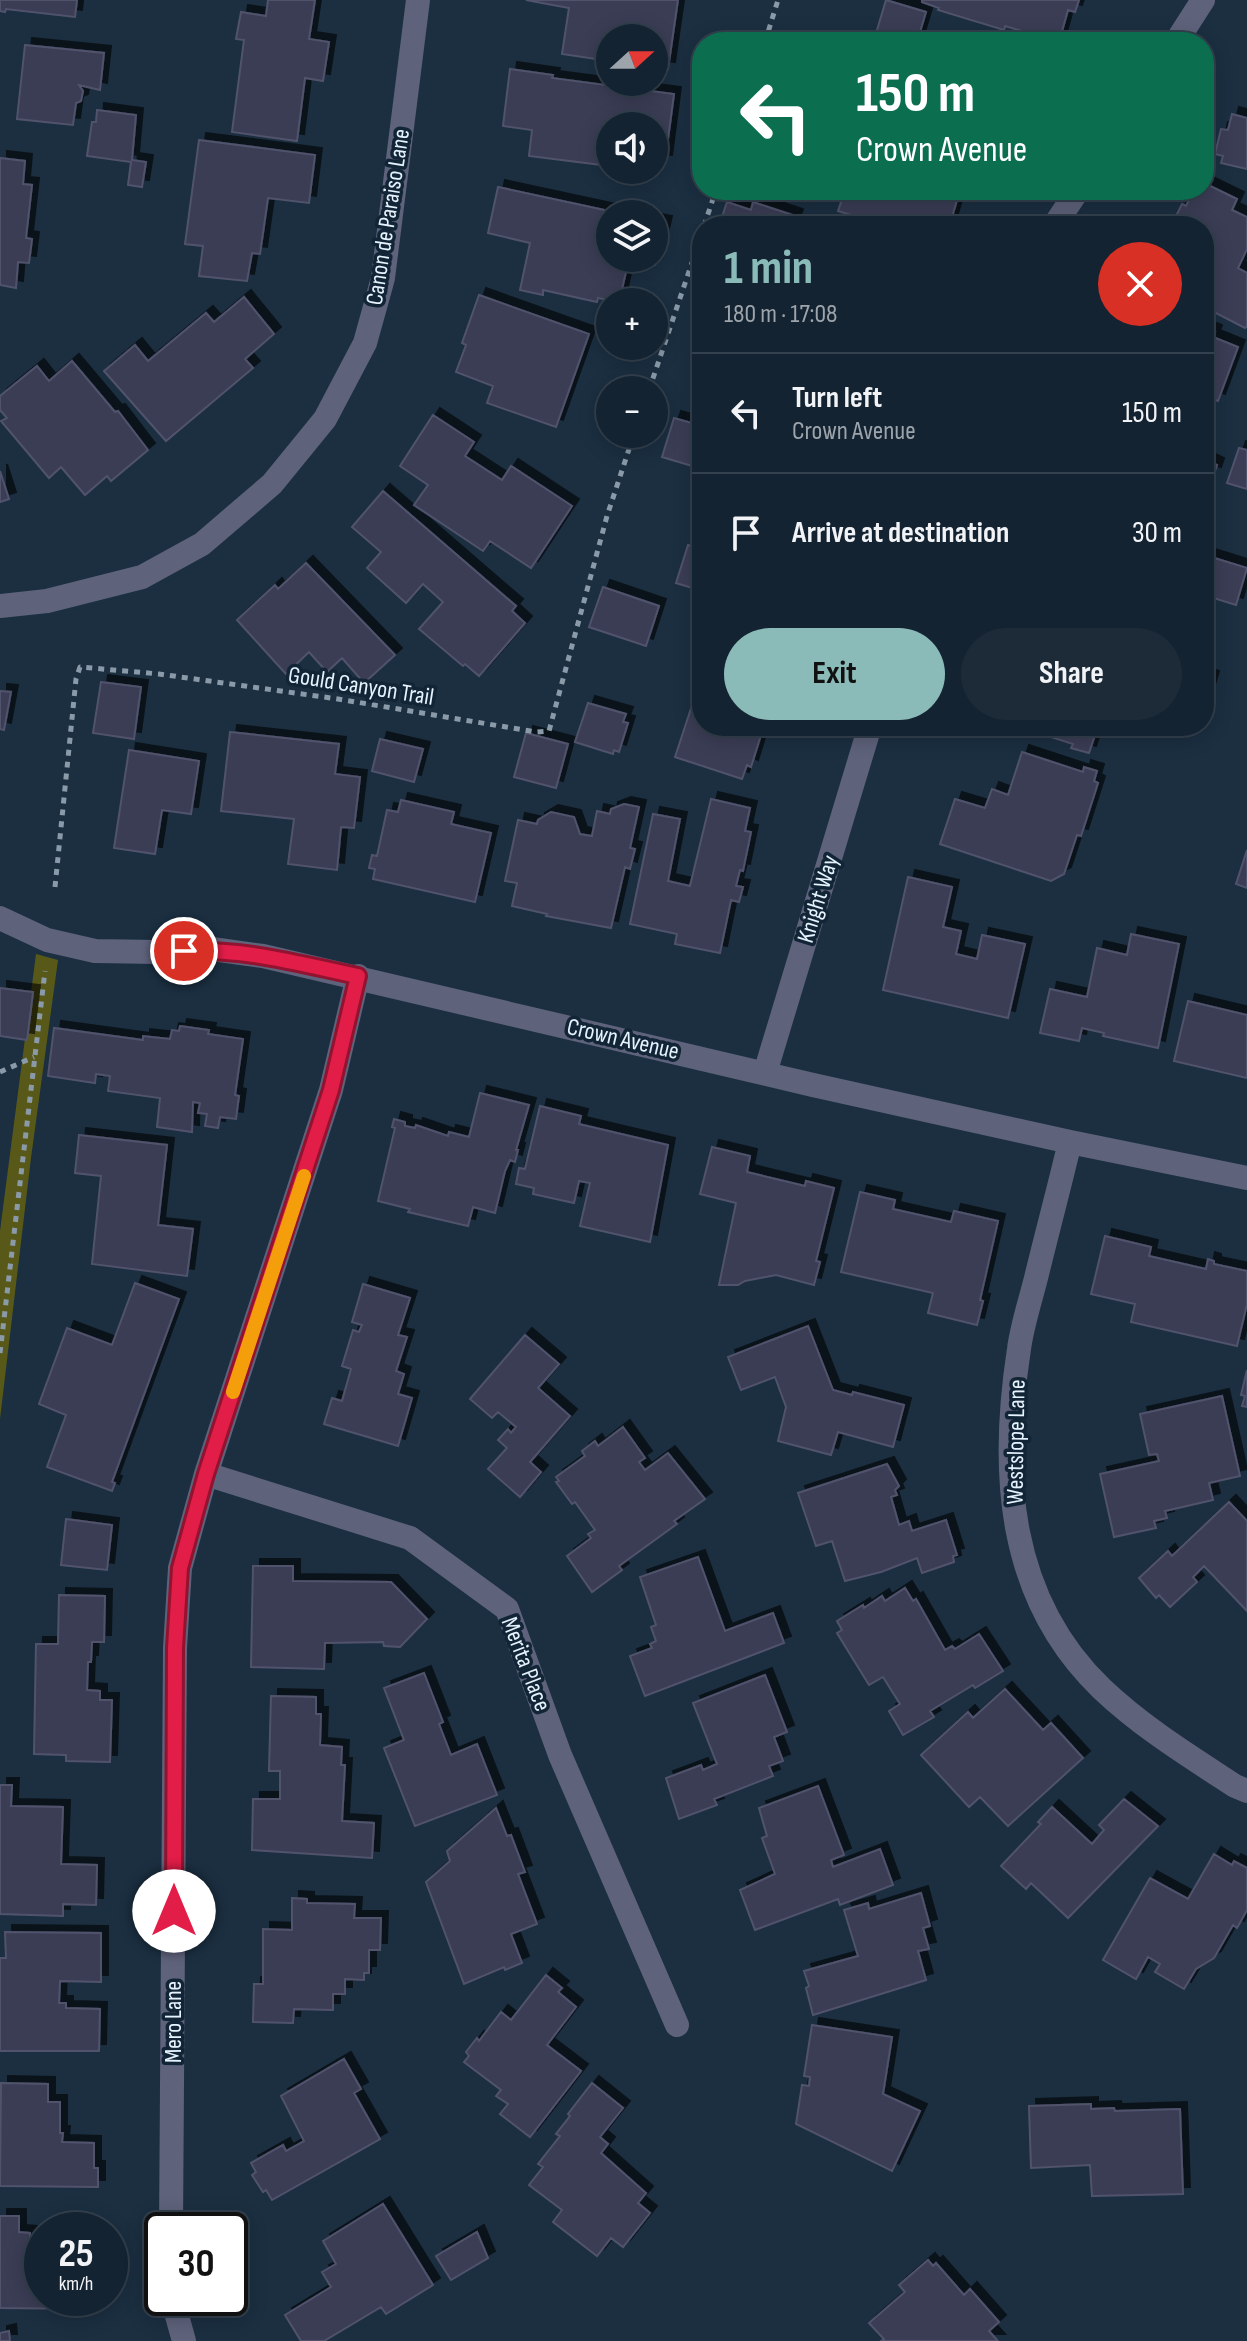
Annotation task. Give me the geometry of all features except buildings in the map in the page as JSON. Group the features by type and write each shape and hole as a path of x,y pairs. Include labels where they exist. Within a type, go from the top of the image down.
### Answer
{"street":[{"name":"Canon de Paraiso Lane","path":"0,606 47,601 142,577 202,544 272,484 325,419 365,343 383,278 418,0"},
{"path":"1182,32 1203,0"},
{"name":"Knight Way","path":"765,1073 867,736"},
{"name":"Crown Avenue","path":"0,918 47,940 95,951 212,949 263,956 1070,1142 1247,1178"},
{"name":"Mero Lane","path":"171,2212 175,1648 180,1568 206,1474 331,1090 358,976"},
{"name":"Westslope Lane","path":"1070,1142 1019,1348 1011,1437 1012,1510 1034,1593 1064,1644 1102,1689 1164,1739 1247,1791"},
{"name":"Merita Place","path":"206,1474 410,1538 507,1609 560,1755 677,2025"},
{"path":"177,2316 184,2341"}],"path":[{"path":"768,32 778,0"},
{"path":"654,376 692,263"},
{"name":"Gould Canyon Trail","path":"55,887 76,679 80,667 159,674 338,699 536,732 549,731 607,516 629,448"},
{"path":"0,1353 45,970"},
{"path":"0,1072 34,1057"}],"shaded area":[{"path":"36,954 58,960 0,1419 0,1231"}],"slow traffic":[{"path":"233,1392 304,1176"}],"route":[{"path":"174,1911 175,1648 180,1568 206,1474 331,1090 358,976 263,956 212,949 184,951"}]}
